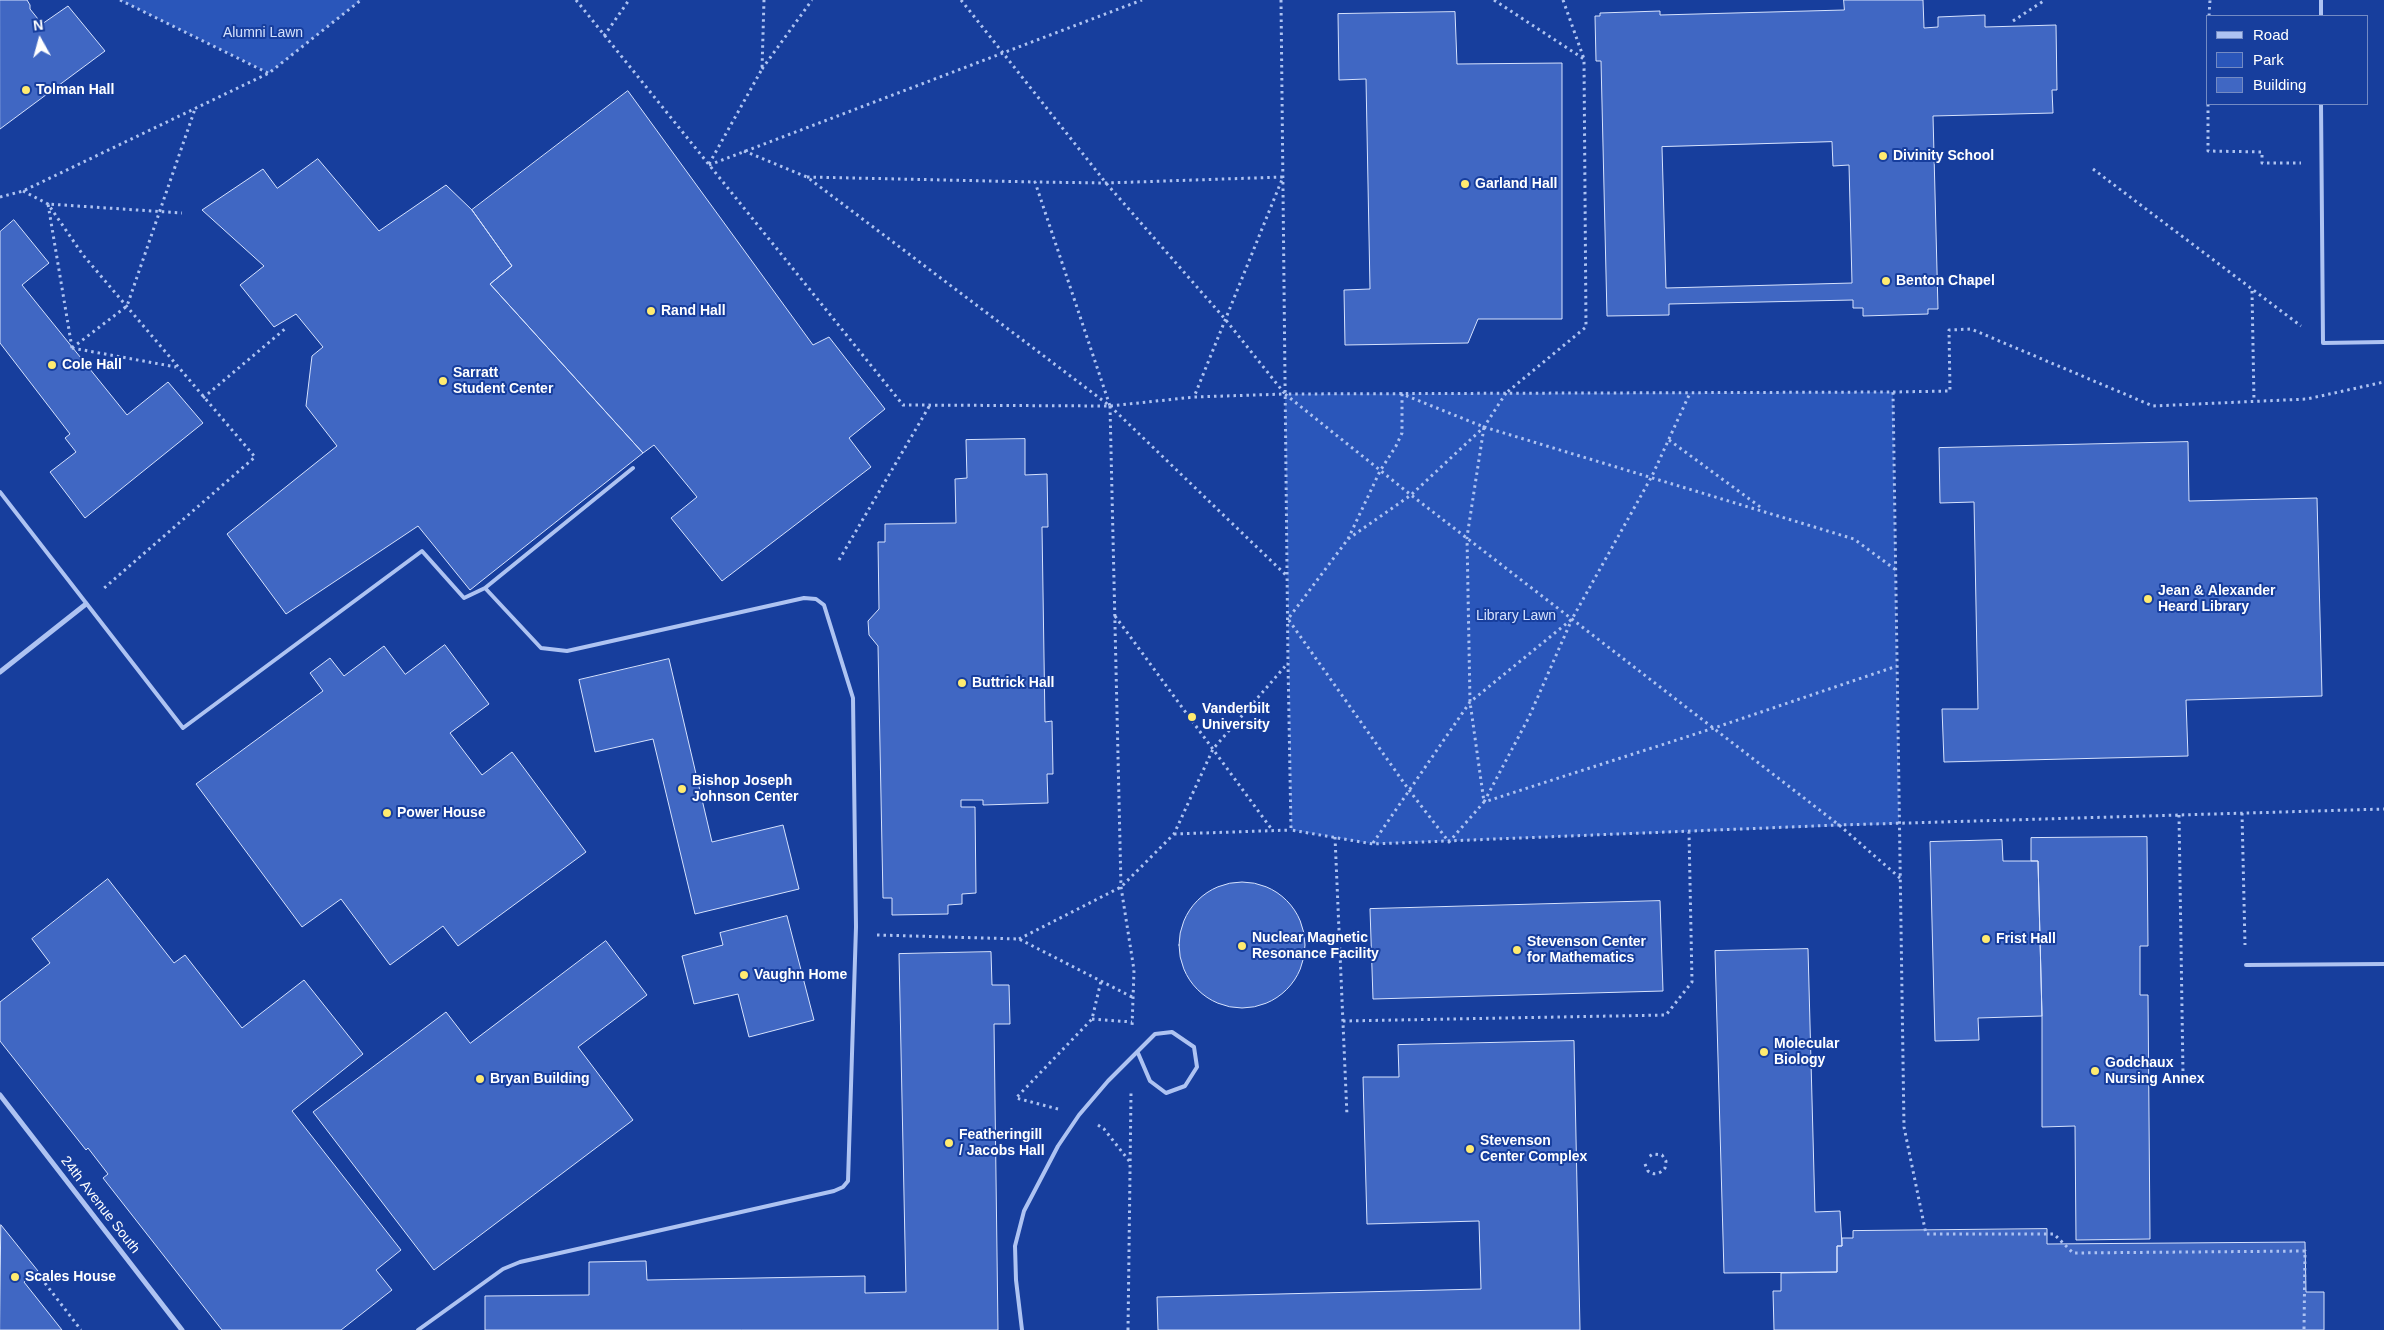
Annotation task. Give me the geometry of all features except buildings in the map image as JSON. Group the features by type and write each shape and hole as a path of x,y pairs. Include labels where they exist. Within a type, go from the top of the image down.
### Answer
{"street":[{"path":"0,672 86,604"},
{"name":"24th Avenue South","path":"0,1095 182,1330"}],"lane":[{"path":"2321,0 2321,15"},
{"path":"2321,105 2323,343 2384,342"},
{"path":"0,492 183,728 422,552 464,598 485,588 633,468"},
{"path":"418,1330 503,1269 520,1262 834,1191 843,1187 848,1181 856,927 853,698 824,605 816,599 804,598 567,651 541,648 485,588"},
{"path":"2246,965 2384,964"},
{"path":"1022,1330 1016,1280 1015,1246 1024,1211 1058,1146 1079,1115 1155,1034 1172,1032 1194,1046 1197,1067 1185,1086 1166,1093 1150,1080 1138,1053"}],"path":[{"path":"120,0 269,73"},
{"path":"0,197 23,191 269,73 361,0"},
{"path":"576,0 903,405 1110,406 1194,397 1286,394 1950,391 1949,330 1971,329 2153,406 2307,399 2384,382"},
{"path":"604,36 629,0"},
{"path":"762,69 764,0"},
{"path":"709,165 762,69 812,0"},
{"path":"961,0 1106,183 1225,319 1286,394 1410,496 1467,537 1840,825 1900,878"},
{"path":"709,165 1142,0"},
{"path":"1281,0 1291,830"},
{"path":"1494,0 1584,59"},
{"path":"1348,539 1410,496 1484,427 1506,393 1586,327 1584,59 1563,0"},
{"path":"2012,21 2045,0"},
{"path":"2210,0 2210,15"},
{"path":"2208,105 2208,151 2262,152 2262,163 2322,163"},
{"path":"72,348 127,306 195,108"},
{"path":"744,151 807,177 1110,406 1288,577"},
{"path":"2093,169 2323,343"},
{"path":"807,177 1106,183 1283,177"},
{"path":"1194,397 1283,177"},
{"path":"1034,182 1110,406 1121,887 1134,970 1131,1058 1128,1330"},
{"path":"23,191 48,204 182,213"},
{"path":"48,204 83,256 255,457 86,604"},
{"path":"48,204 72,348"},
{"path":"2252,291 2254,401"},
{"path":"203,398 286,328"},
{"path":"72,348 177,367"},
{"path":"1893,392 1904,1127 1926,1234 2054,1234 2073,1253 2306,1251 2304,1330"},
{"path":"1449,842 1484,802 1529,717 1572,619 1652,476 1690,393"},
{"path":"1402,394 1484,427 1766,510 1854,539 1896,570"},
{"path":"1288,619 1348,539 1380,470 1396,446 1402,433 1402,394"},
{"path":"838,560 930,404"},
{"path":"1484,427 1467,537 1470,702 1484,802"},
{"path":"1669,440 1766,510"},
{"path":"1115,615 1273,831"},
{"path":"1288,619 1409,790 1449,842"},
{"path":"1372,844 1470,702 1572,619"},
{"path":"1019,939 1121,887 1174,834 1213,749 1288,663"},
{"path":"1484,802 1714,728 1897,666"},
{"path":"1174,834 1291,830 1372,844 1840,825 2384,809"},
{"path":"2242,813 2246,965"},
{"path":"2179,815 2183,1074"},
{"path":"1343,1021 1666,1015 1692,982 1689,832"},
{"path":"1335,837 1347,1116"},
{"path":"874,935 1019,939 1134,998"},
{"path":"1101,981 1092,1019 1016,1098 1079,1115 1104,1129 1130,1162"},
{"path":"1092,1019 1132,1022"},
{"path":"1645,1164 1648,1171 1654,1174 1660,1173 1665,1168 1666,1161 1662,1155 1652,1154 1648,1158"},
{"path":"41,1278 81,1330"}],"green space":[{"name":"Alumni Lawn","path":"120,0 361,0 269,73"},
{"name":"Library Lawn","path":"1893,392 1899,824 1373,844 1291,830 1285,394"}],"place":[{"name":"Tolman Hall","path":"26,90"},
{"name":"Divinity School","path":"1883,156"},
{"name":"Garland Hall","path":"1465,184"},
{"name":"Benton Chapel","path":"1886,281"},
{"name":"Rand Hall","path":"651,311"},
{"name":"Cole Hall","path":"52,365"},
{"name":"Sarratt Student Center","path":"443,381"},
{"name":"Jean & Alexander Heard Library","path":"2148,599"},
{"name":"Buttrick Hall","path":"962,683"},
{"name":"Vanderbilt University","path":"1192,717"},
{"name":"Bishop Joseph Johnson Center","path":"682,789"},
{"name":"Power House","path":"387,813"},
{"name":"Frist Hall","path":"1986,939"},
{"name":"Nuclear Magnetic Resonance Facility","path":"1242,946"},
{"name":"Stevenson Center for Mathematics","path":"1517,950"},
{"name":"Vaughn Home","path":"744,975"},
{"name":"Molecular Biology","path":"1764,1052"},
{"name":"Godchaux Nursing Annex","path":"2095,1071"},
{"name":"Bryan Building","path":"480,1079"},
{"name":"Featheringill / Jacobs Hall","path":"949,1143"},
{"name":"Stevenson Center Complex","path":"1470,1149"},
{"name":"Scales House","path":"15,1277"}]}
